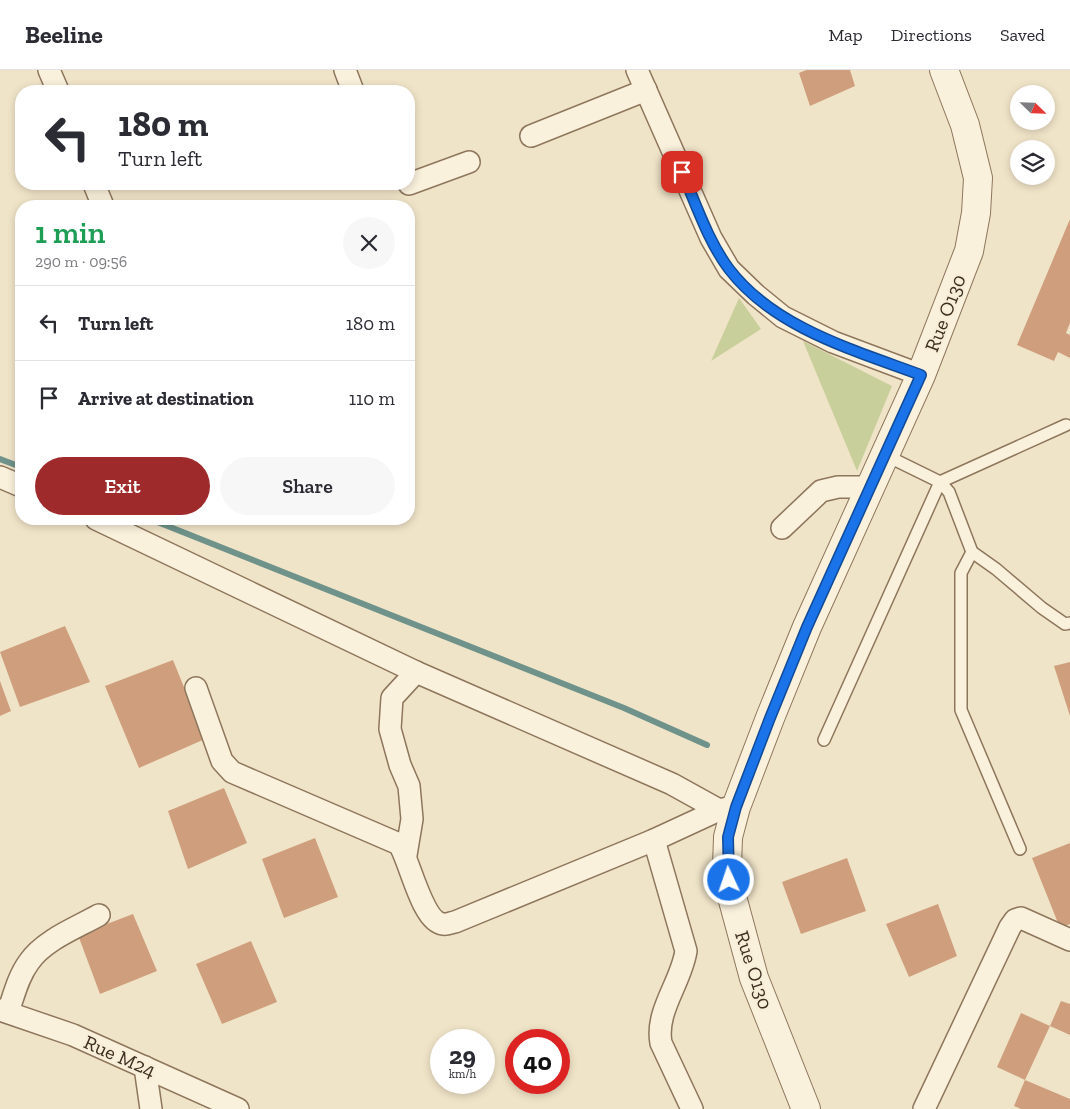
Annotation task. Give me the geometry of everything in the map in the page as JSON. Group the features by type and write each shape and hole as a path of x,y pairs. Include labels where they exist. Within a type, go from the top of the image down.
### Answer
{"street":[{"path":"49,70 55,85"},
{"path":"345,70 351,85"},
{"path":"637,70 711,238 729,269 783,317 833,342 921,375"},
{"name":"Rue O130","path":"806,1109 754,978 731,894 727,866 727,808 921,375 969,251 976,213 978,178 965,125 944,70"},
{"path":"531,136 646,90"},
{"path":"415,182 469,162"},
{"path":"0,477 15,483"},
{"path":"782,528 821,491 838,487 870,487"},
{"path":"123,525 416,672 727,808"},
{"path":"406,854 412,819 408,786 390,729 392,698 416,672"},
{"path":"196,688 222,762 232,772 399,844 406,854 426,910 433,919 443,924 455,922 727,808"},
{"path":"654,840 686,951 684,964 661,1020 659,1032 661,1044 692,1109"},
{"path":"4,1011 29,962 42,948 98,915"},
{"path":"924,1109 1010,927 1016,920 1021,918 1070,940"},
{"name":"Rue M24","path":"4,1011 73,1035 238,1109"},
{"path":"145,1067 151,1109"}],"lane":[{"path":"824,740 940,482 1066,425"},
{"path":"885,455 940,482 949,492 972,552 996,569 1042,608 1065,624 1070,623"},
{"path":"972,552 961,573 961,710 1020,849"}],"green space":[{"path":"739,298 761,329 711,361"},
{"path":"803,341 892,386 857,471"}],"building":[{"path":"806,70 850,70 855,86 810,106 799,73"},
{"path":"1070,219 1070,323 1066,333 1070,335 1070,358 1058,352 1054,361 1017,345"},
{"path":"65,626 90,682 20,707 0,652"},
{"path":"173,660 205,739 139,768 105,686"},
{"path":"1070,662 1070,716 1054,666"},
{"path":"0,681 11,711 0,716"},
{"path":"224,788 247,843 188,869 168,811"},
{"path":"315,838 338,897 284,918 262,859"},
{"path":"1070,843 1070,924 1060,928 1032,858"},
{"path":"847,858 866,911 801,934 782,882"},
{"path":"938,904 957,956 909,977 886,924"},
{"path":"133,914 157,971 100,994 78,935"},
{"path":"251,941 277,1002 222,1024 196,964"},
{"path":"1061,1001 1070,1004 1070,1035 1050,1026"},
{"path":"1021,1013 1050,1026 1025,1080 997,1067"},
{"path":"1025,1080 1070,1099 1070,1109 1021,1109 1014,1106"}],"waterway":[{"path":"0,459 15,465"},
{"path":"165,525 624,708 707,745"}],"route":[{"path":"682,172 711,238 729,269 756,295 783,317 833,342 921,375 807,627 736,807 728,837 727,866 729,880"}]}
